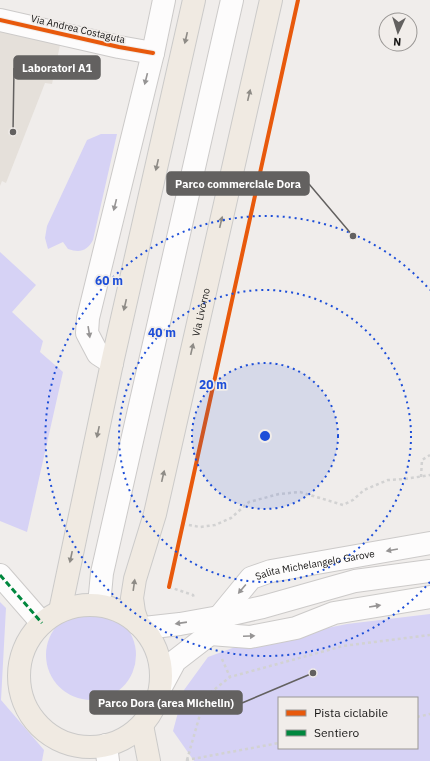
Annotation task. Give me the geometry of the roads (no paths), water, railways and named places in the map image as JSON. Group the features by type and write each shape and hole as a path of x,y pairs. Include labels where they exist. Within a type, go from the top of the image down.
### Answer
{"main road":[{"path":"60,611 112,363 194,0"},
{"name":"Via Livorno","path":"141,626 134,612 132,598 135,579 155,514 271,0"},
{"path":"82,605 100,605 116,609 141,626 154,641 162,672 160,692 153,709 142,725 129,736 118,742 107,753 74,746 63,751 53,737 38,725 27,710 20,692 18,673 22,654 30,637 42,623 60,611 70,607 82,605"},
{"path":"142,725 149,761"}],"street":[{"path":"112,363 98,354 87,333 88,318 153,53 164,0"},
{"path":"100,605 102,573 232,0"},
{"name":"Via Andrea Costaguta","path":"0,20 153,53"},
{"name":"Salita Michelangelo Garove","path":"160,687 175,661 214,626 251,578 271,571 430,543"},
{"name":"Salita Michelangelo Garove","path":"214,626 263,607 355,581 430,571"},
{"path":"0,575 42,623"},
{"name":"Salita Michelangelo Garove","path":"141,626 180,624 214,626 250,637 296,628 334,613 430,597"}],"place":[{"name":"Laboratori A1","path":"13,132"},
{"name":"Parco commerciale Dora","path":"353,236"},
{"name":"Parco Dora (area Michelin)","path":"313,673"}]}
